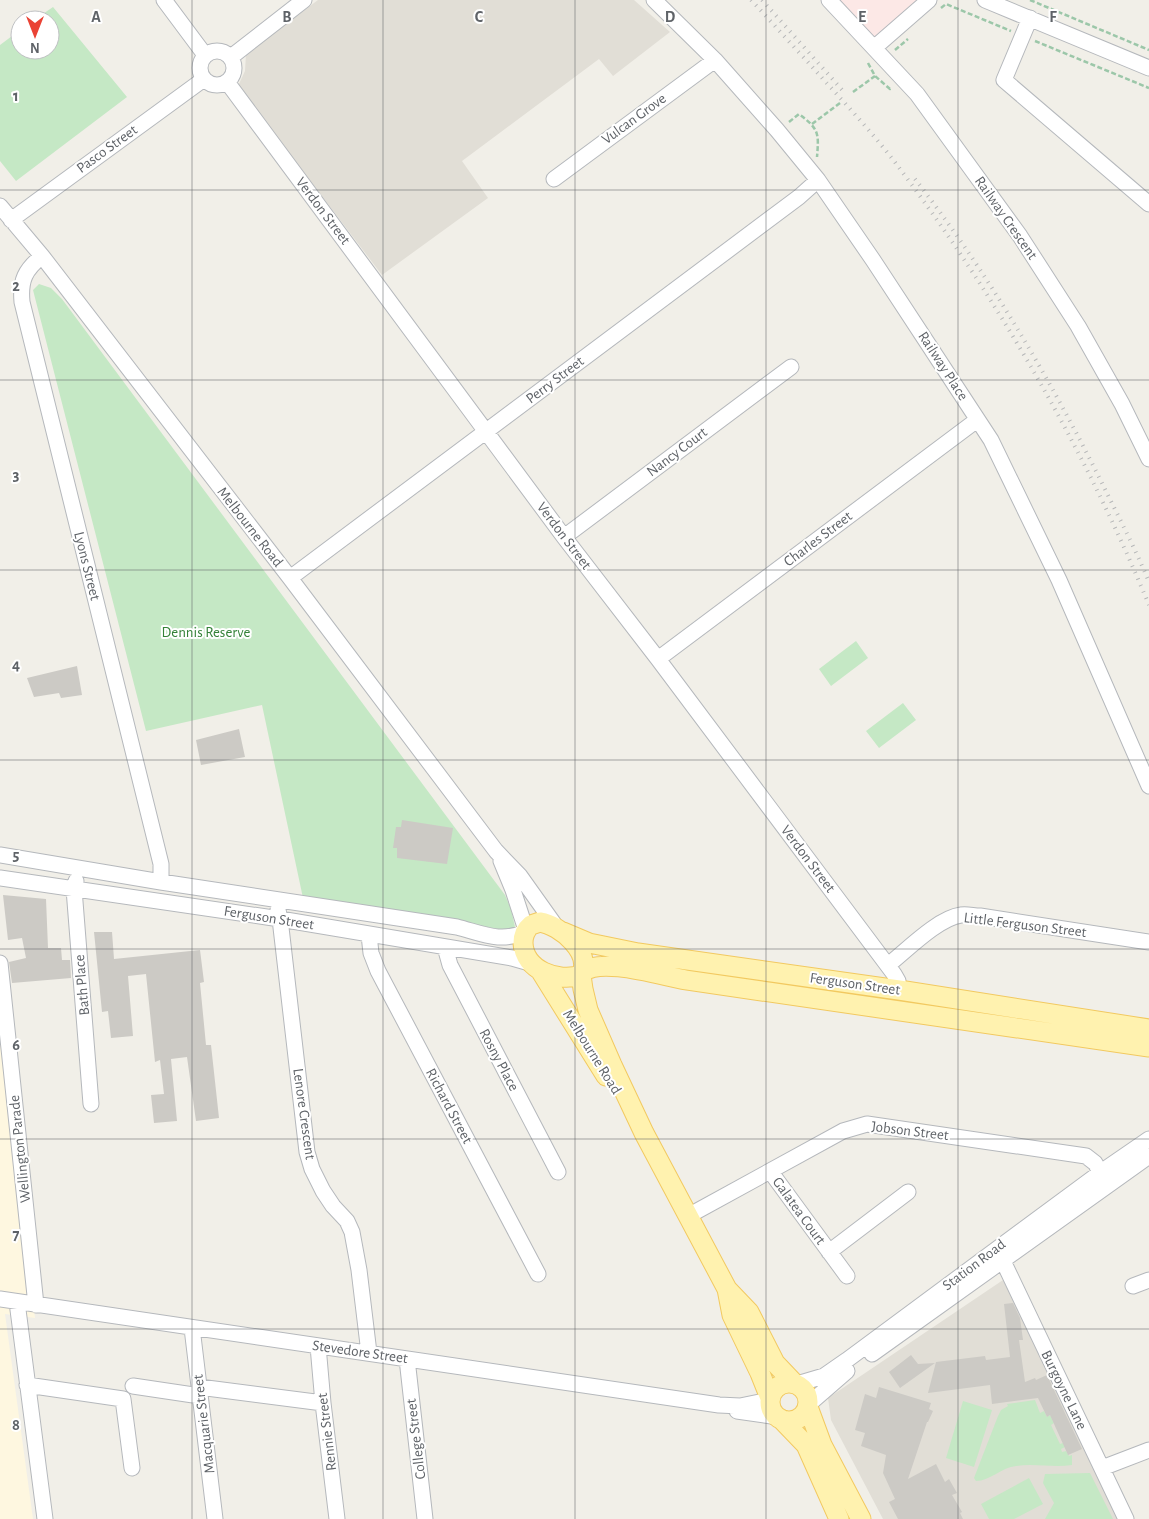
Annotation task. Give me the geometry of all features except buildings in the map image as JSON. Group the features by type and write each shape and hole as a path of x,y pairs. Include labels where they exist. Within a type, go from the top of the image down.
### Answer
{"main road":[{"path":"538,922 548,924 560,930 578,948 583,964 582,974 574,977 559,976 538,968 524,951 526,931 531,925 538,922"},
{"name":"Ferguson Street","path":"560,930 589,943 638,954 899,990 1149,1029"},
{"name":"Ferguson Street","path":"582,974 595,966 614,966 686,980 1149,1046"},
{"name":"Melbourne Road","path":"538,968 644,1133"},
{"name":"Melbourne Road","path":"582,974 582,990 588,1010 644,1133 727,1288 749,1312 775,1363 796,1383"},
{"path":"896,1011 899,990"},
{"name":"Melbourne Road","path":"727,1288 732,1314 770,1399"},
{"path":"839,1519 806,1445 772,1410 770,1399 780,1384 787,1382 796,1383 805,1390 808,1397 808,1406 822,1445 861,1519"},
{"path":"779,1418 789,1421 797,1420 804,1414 808,1406"}],"street":[{"path":"164,0 205,55"},
{"path":"231,57 304,0"},
{"name":"Railway Place","path":"654,0 715,60 818,180 991,440 1059,580 1149,786"},
{"name":"Railway Crescent","path":"829,0 917,94 1020,236 1078,326 1122,404 1149,459"},
{"path":"985,0 1149,68"},
{"path":"874,48 934,5"},
{"path":"1030,18 1004,80 1149,204"},
{"path":"217,50 231,57 234,62 234,72 227,82 215,85 204,79 200,67 201,60 205,55 217,50"},
{"name":"Vulcan Grove","path":"554,179 715,60"},
{"name":"Pasco Street","path":"4,214 204,79"},
{"name":"Verdon Street","path":"227,82 564,537 888,965 898,981 899,990"},
{"name":"Perry Street","path":"290,578 800,198 818,180"},
{"name":"Melbourne Road","path":"4,214 42,256 290,578 496,852 520,876 560,930"},
{"name":"Lyons Street","path":"42,256 30,266 24,278 21,287 22,302 161,864 161,882"},
{"name":"Nancy Court","path":"564,537 791,367"},
{"name":"Charles Street","path":"658,659 977,420"},
{"name":"Melbourne Road","path":"496,852 510,881 526,931"},
{"name":"Ferguson Street","path":"0,855 161,882 457,927 498,938 515,936 526,931"},
{"name":"Bath Place","path":"78,867 74,890 72,954 91,1104"},
{"name":"Ferguson Street","path":"0,878 280,919 512,958 538,968"},
{"name":"Lenore Crescent","path":"266,898 276,907 280,919 307,1152 312,1169 323,1191 333,1206 347,1221 352,1232 359,1270 369,1353"},
{"name":"Little Ferguson Street","path":"888,965 940,923 962,915 980,916 1149,942"},
{"name":"Richard Street","path":"369,935 371,953 378,971 538,1274"},
{"name":"Rosny Place","path":"445,947 450,965 558,1172"},
{"name":"Wellington Parade","path":"0,963 36,1305"},
{"name":"Jobson Street","path":"688,1216 843,1131 867,1124 1080,1154 1092,1159 1104,1178"},
{"name":"Station Road","path":"808,1406 843,1374 1104,1178 1149,1139"},
{"name":"Station Road","path":"1104,1178 1149,1156"},
{"name":"Galatea Court","path":"770,1171 847,1276"},
{"name":"Galatea Court","path":"829,1252 908,1192"},
{"name":"Station Road","path":"796,1383 824,1376 999,1255"},
{"name":"Burgoyne Lane","path":"999,1255 1126,1519"},
{"path":"1133,1286 1149,1280"},
{"name":"Stevedore Street","path":"0,1300 719,1405 740,1406 770,1399"},
{"path":"17,1302 45,1519"},
{"name":"Macquarie Street","path":"192,1328 215,1519"},
{"name":"Rennie Street","path":"318,1346 337,1519"},
{"name":"College Street","path":"407,1359 425,1519"},
{"path":"27,1385 123,1399 132,1468"},
{"path":"133,1386 323,1403"},
{"name":"Stevedore Street","path":"719,1405 739,1411 779,1418"},
{"path":"1102,1468 1149,1450"}],"path":[{"path":"946,4 950,0"},
{"path":"1030,0 1149,50"},
{"path":"934,5 946,4 1149,88"},
{"path":"894,51 909,38"},
{"path":"853,92 875,76"},
{"path":"812,124 840,103"},
{"path":"777,130 799,114 812,124 818,136 818,180"}],"shaded area":[{"path":"318,0 634,0 670,32 613,76 599,59 462,161 488,198 382,275 238,86 245,71 246,54"},
{"path":"829,0 929,0 874,48"},
{"path":"0,1004 35,1318 5,1314 33,1519 0,1519"},
{"path":"1006,1278 1122,1519 883,1519 831,1420 828,1398"}],"green space":[{"path":"60,16 127,97 16,181 0,161 0,45 10,38 10,60 60,60"},
{"name":"Dennis Reserve","path":"39,284 51,288 62,299 505,895 511,909 515,927 505,930 303,898 262,705 146,731 33,290"},
{"path":"856,641 868,658 831,686 819,669"},
{"path":"903,703 916,720 879,748 866,731"},
{"path":"1035,1400 1040,1413 1044,1411 1047,1417 1050,1415 1054,1423 1051,1425 1060,1444 1063,1443 1065,1447 1061,1449 1062,1452 1066,1451 1069,1456 1072,1455 1072,1465 1016,1466 986,1479 976,1481 974,1478 1001,1410 1008,1406 1007,1404"},
{"path":"963,1401 992,1410 974,1467 946,1458"},
{"path":"1090,1473 1113,1519 1045,1519 1054,1503 1043,1483 1045,1474"},
{"path":"1029,1478 1043,1504 1014,1519 989,1519 981,1504"}],"railway":[{"path":"751,0 884,148 968,266 1003,320 1067,431 1124,546 1149,605"},
{"path":"762,0 844,92"},
{"path":"915,179 968,251 1039,365 1082,443 1149,582"}]}
